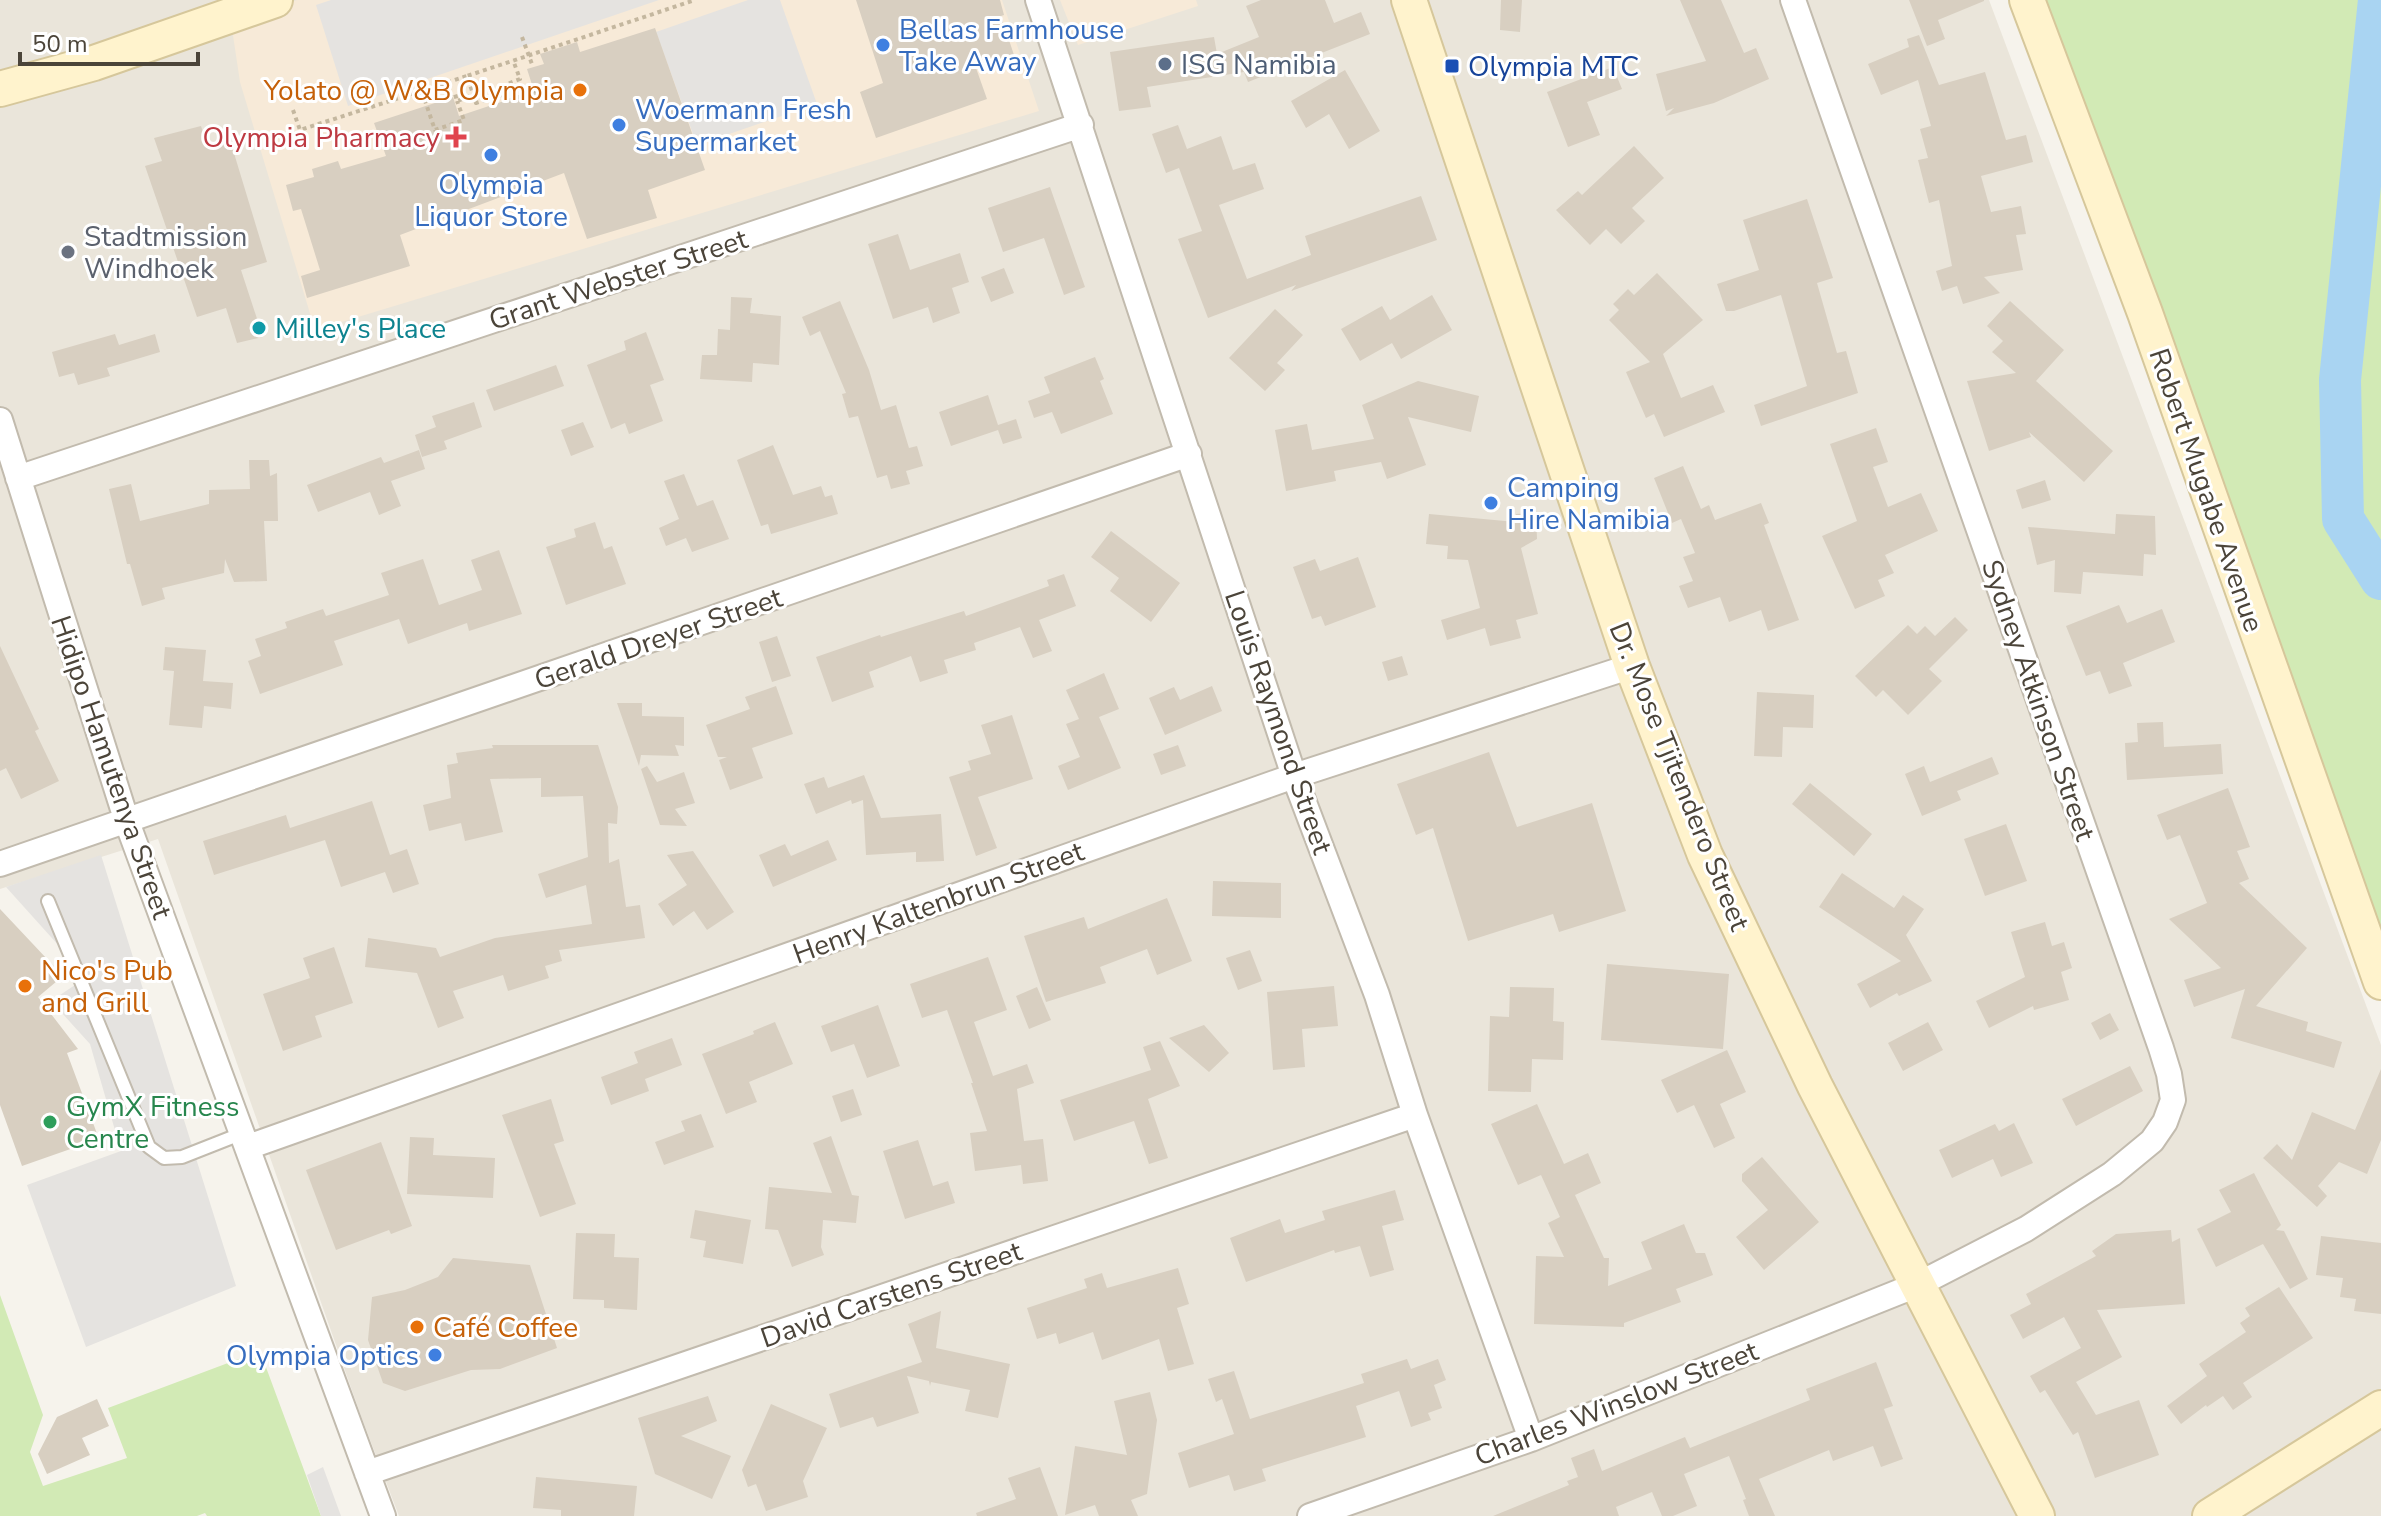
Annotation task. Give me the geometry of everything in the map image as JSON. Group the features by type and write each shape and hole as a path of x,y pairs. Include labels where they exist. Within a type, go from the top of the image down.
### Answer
{"street":[{"path":"0,89 94,63 275,0"},
{"name":"Louis Raymond Street","path":"1038,0 1294,776 1377,995 1415,1115 1531,1439"},
{"name":"Dr. Mose Tjitendero Street","path":"1409,0 1632,666 1705,855 1815,1086 2037,1516"},
{"name":"Sydney Atkinson Street","path":"1793,0 2161,1048 2173,1100 2165,1122 2152,1141 2112,1174 2026,1229 1919,1284"},
{"name":"Robert Mugabe Avenue","path":"2027,0 2145,313 2381,982"},
{"name":"Grant Webster Street","path":"18,478 1081,125"},
{"name":"Hidipo Hamutenya Street","path":"0,420 127,822 383,1516"},
{"name":"Gerald Dreyer Street","path":"0,864 1189,454"},
{"name":"Henry Kaltenbrun Street","path":"245,1140 1294,776 1632,666"},
{"name":"David Carstens Street","path":"367,1473 1415,1115"},
{"name":"Charles Winslow Street","path":"1310,1516 1531,1439 1919,1284"},
{"path":"2210,1516 2381,1408"}],"lane":[{"path":"48,901 149,1147 164,1158 182,1157 245,1140"}],"path":[{"path":"293,110 300,130 695,0"},
{"path":"522,37 533,67"},
{"path":"513,60 520,79 502,86 508,101 535,91"},
{"path":"467,76 476,103 505,94"},
{"path":"422,92 435,130 464,120 455,94 451,97"},
{"path":"457,101 473,95"}],"shaded area":[{"path":"0,0 1989,0 2381,1045 2381,1516 399,1516 158,839 0,889"},
{"path":"297,0 1002,0 1039,111 315,330 240,82 231,22"},
{"path":"331,0 659,0 348,106 316,5"},
{"path":"748,0 780,0 817,104 697,145 656,32"},
{"path":"1060,0 1196,0 1198,6 1078,45"},
{"path":"101,855 236,1286 86,1347 27,1185 121,1151 90,1044 51,1001 87,977 6,887"},
{"path":"323,1467 341,1516 321,1516 307,1475"}],"green space":[{"path":"2027,0 2381,0 2381,982"},
{"path":"0,1295 43,1415 30,1452 43,1486 127,1458 108,1408 260,1351 321,1516 207,1516 205,1513 197,1516 0,1516"}],"building":[{"path":"856,0 1000,0 1004,15 1001,16 1014,55 976,68 987,99 876,138 860,92 883,83"},
{"path":"1261,0 1325,0 1334,23 1361,12 1370,34 1248,82 1244,72 1147,87 1151,107 1119,111 1110,52 1214,37 1217,54 1259,37 1246,6"},
{"path":"1501,0 1522,0 1520,32 1500,30"},
{"path":"1680,0 1721,0 1744,53 1756,48 1769,79 1714,103 1666,116 1674,108 1666,111 1656,74 1706,61"},
{"path":"1909,0 1984,1 1938,20 1945,39 1927,46"},
{"path":"655,28 705,170 648,190 657,218 587,239 564,173 400,235 410,266 307,298 301,276 320,270 301,209 293,211 286,185 314,177 312,169 338,161 341,169 386,156 374,123 453,97 459,116 534,91 527,69 544,64 540,54 577,42 580,52"},
{"path":"1919,35 1939,85 1985,72 2006,140 2026,135 2033,162 1981,176 1991,212 2021,206 2026,234 2016,235 2023,270 1984,277 2000,293 1963,304 1957,286 1942,291 1936,271 1952,266 1939,200 1929,203 1918,160 1928,158 1920,129 1931,126 1918,80 1881,95 1868,64 1909,47 1907,39"},
{"path":"1613,67 1622,89 1587,102 1600,135 1568,147 1547,92"},
{"path":"1345,70 1380,131 1349,149 1329,114 1306,128 1291,101"},
{"path":"1178,125 1187,149 1221,136 1233,170 1255,163 1264,189 1219,205 1247,279 1311,255 1305,236 1421,196 1437,240 1291,291 1296,285 1208,318 1178,239 1202,231 1179,168 1166,173 1152,134"},
{"path":"201,126 208,147 230,140 267,262 241,270 263,337 237,343 226,308 197,317 145,166 162,161 154,138"},
{"path":"1634,146 1664,178 1632,208 1645,221 1621,244 1606,229 1590,245 1556,210 1578,191 1582,195"},
{"path":"1050,187 1085,287 1064,295 1044,238 1003,252 988,208"},
{"path":"1807,199 1833,278 1817,283 1837,353 1846,351 1858,393 1761,426 1754,405 1807,386 1781,295 1726,311 1717,284 1759,270 1743,220"},
{"path":"898,234 910,270 960,253 969,282 952,288 960,313 933,323 928,307 893,319 868,244"},
{"path":"1004,268 1014,293 991,302 981,277"},
{"path":"1657,273 1703,320 1663,354 1681,398 1713,385 1725,412 1664,437 1654,414 1646,418 1626,372 1650,362 1609,320 1619,310 1613,304 1628,289 1634,295"},
{"path":"1432,295 1452,330 1401,359 1392,343 1360,361 1341,329 1382,306 1390,320"},
{"path":"731,297 752,298 750,313 781,316 779,365 753,363 752,382 700,379 702,355 717,355 718,329 730,330"},
{"path":"840,301 869,370 881,410 896,405 909,448 917,446 923,466 906,471 910,484 891,489 887,475 877,478 858,416 849,418 842,394 846,393 820,331 810,336 802,317"},
{"path":"2010,301 2064,350 2036,381 2113,451 2084,482 2029,432 2031,437 1989,451 1967,381 2016,373 1992,352 2003,341 1987,326"},
{"path":"1275,309 1303,335 1277,363 1285,370 1265,391 1229,358"},
{"path":"646,332 664,380 650,385 663,421 629,434 625,423 611,429 587,365 626,350 624,341"},
{"path":"115,334 119,345 155,334 160,352 107,368 110,376 78,385 74,373 59,377 52,352"},
{"path":"1095,357 1104,379 1100,381 1113,414 1061,434 1052,412 1034,418 1028,401 1050,393 1044,377"},
{"path":"556,365 564,386 494,411 486,390"},
{"path":"1418,381 1479,396 1471,432 1408,417 1426,465 1387,479 1381,462 1334,471 1336,481 1286,491 1275,430 1307,424 1312,450 1374,439 1362,405"},
{"path":"988,395 998,425 1016,419 1022,438 1003,444 998,430 951,446 939,412"},
{"path":"474,402 482,427 444,441 447,449 422,457 415,435 436,427 432,416"},
{"path":"583,422 594,447 571,456 561,430"},
{"path":"1876,428 1888,462 1873,467 1888,507 1921,493 1938,531 1885,555 1894,573 1878,580 1885,596 1855,609 1822,536 1857,521 1830,444"},
{"path":"773,445 793,495 821,486 825,497 832,495 838,514 771,534 768,524 761,526 737,460"},
{"path":"419,450 425,469 391,481 401,506 379,515 370,492 318,512 307,485 381,457 384,463"},
{"path":"249,460 269,460 270,476 277,473 278,521 264,521 267,581 234,582 225,559 224,573 162,588 165,599 142,606 130,564 127,564 109,489 131,484 140,521 209,504 209,490 250,489"},
{"path":"1683,466 1701,509 1709,505 1715,520 1761,503 1769,523 1764,525 1799,620 1768,631 1761,610 1729,622 1720,597 1688,608 1679,586 1693,581 1683,557 1695,553 1681,519 1672,523 1654,478"},
{"path":"684,474 697,506 713,500 729,539 692,552 686,538 666,546 659,528 679,519 664,481"},
{"path":"2045,480 2051,500 2022,509 2016,490"},
{"path":"1536,513 1537,539 1521,548 1538,614 1516,620 1521,638 1490,646 1485,628 1447,640 1441,620 1480,608 1468,560 1447,559 1448,546 1426,544 1429,514 1516,522 1516,514"},
{"path":"2116,514 2155,516 2156,555 2144,554 2143,576 2083,572 2081,594 2054,592 2055,560 2037,565 2028,527 2115,534"},
{"path":"595,522 604,549 612,546 626,584 566,605 546,547 576,537 574,529"},
{"path":"1111,531 1180,583 1151,622 1110,591 1119,578 1091,557"},
{"path":"499,550 522,614 469,631 467,623 408,644 399,619 334,641 343,665 260,694 248,661 261,656 255,639 287,628 285,622 323,609 326,616 389,595 381,573 423,559 439,605 482,590 471,560"},
{"path":"1358,557 1376,607 1325,626 1321,616 1312,619 1293,567 1315,559 1320,571"},
{"path":"1064,574 1076,606 1039,620 1052,651 1033,658 1020,627 974,643 976,650 944,660 948,673 920,682 911,656 869,672 874,687 832,702 816,657 964,611 966,616 1049,586 1047,580"},
{"path":"2119,605 2127,623 2162,609 2175,642 2123,663 2132,686 2109,694 2100,671 2086,676 2066,626"},
{"path":"1955,617 1968,630 1929,669 1942,681 1908,715 1883,690 1876,697 1855,676 1908,625 1917,634 1925,626 1935,636"},
{"path":"777,636 791,676 772,682 759,642"},
{"path":"0,646 39,729 35,731 59,781 21,799 6,768 0,771"},
{"path":"165,647 206,650 203,681 233,683 231,709 204,706 202,728 169,725 174,671 163,670"},
{"path":"1402,656 1408,675 1388,681 1382,662"},
{"path":"1104,673 1119,709 1099,717 1121,768 1068,790 1058,766 1080,757 1066,724 1079,719 1066,690"},
{"path":"776,686 793,734 752,748 763,778 730,790 719,760 727,757 718,757 706,725 750,709 745,697"},
{"path":"1212,686 1222,711 1165,735 1149,698 1174,687 1180,700"},
{"path":"1757,692 1814,695 1813,728 1783,727 1782,757 1754,756"},
{"path":"617,703 642,703 642,716 684,717 684,746 675,745 679,756 641,755 639,766"},
{"path":"1012,715 1033,779 978,797 997,848 976,856 949,777 971,770 968,761 991,754 981,725"},
{"path":"2163,722 2164,747 2221,744 2223,774 2127,780 2125,743 2138,742 2137,723"},
{"path":"492,745 598,745 618,807 617,824 608,823 609,863 619,859 626,907 640,905 645,938 559,950 562,961 545,966 549,978 508,991 503,975 453,991 464,1018 438,1028 417,973 365,967 368,938 436,948 440,957 495,938 592,924 586,885 546,898 538,874 588,857 583,796 541,797 541,778 490,779 503,832 465,841 461,823 429,831 423,805 451,798 447,765 458,763 456,753 493,748"},
{"path":"1178,745 1186,766 1161,775 1153,754"},
{"path":"1489,752 1517,827 1592,803 1626,911 1559,932 1553,914 1468,941 1433,828 1416,835 1397,784"},
{"path":"1992,757 1999,774 1957,791 1961,800 1922,816 1905,774 1924,766 1930,782"},
{"path":"647,766 657,782 684,772 695,803 675,809 687,826 660,825 641,769"},
{"path":"864,775 881,818 941,814 944,861 916,862 916,852 866,855 863,800 852,804 851,800 816,814 804,784 824,777 828,788"},
{"path":"1810,783 1872,834 1854,856 1792,804"},
{"path":"2228,788 2250,847 2237,851 2249,879 2239,883 2307,948 2256,1006 2308,1022 2306,1031 2342,1042 2334,1068 2231,1038 2245,989 2194,1007 2184,980 2221,968 2169,919 2207,903 2180,835 2167,840 2157,815"},
{"path":"372,801 390,855 407,849 419,884 393,893 385,872 341,887 325,840 214,875 203,841 286,815 290,828"},
{"path":"2006,824 2027,881 1985,896 1964,839"},
{"path":"828,840 837,860 773,887 759,855 785,844 791,856"},
{"path":"693,851 734,912 707,930 694,911 673,926 658,904 687,885 667,855"},
{"path":"1842,873 1894,908 1903,895 1924,909 1906,935 1932,981 1899,996 1897,993 1870,1008 1857,984 1901,961 1819,907"},
{"path":"1213,881 1281,883 1281,918 1212,916"},
{"path":"1167,898 1192,961 1157,975 1147,949 1100,967 1106,983 1046,1002 1024,936 1084,917 1088,929"},
{"path":"0,909 63,976 38,997 78,1049 67,1053 99,1139 22,1166 0,1105"},
{"path":"2045,922 2052,946 2064,942 2072,968 2061,972 2069,1000 2034,1010 2033,1006 1989,1028 1976,1001 2025,977 2011,932"},
{"path":"334,947 353,1003 315,1016 322,1037 283,1051 263,994 310,978 303,958"},
{"path":"1250,950 1262,981 1238,990 1226,958"},
{"path":"988,957 1007,1010 974,1022 993,1076 1027,1064 1034,1083 1017,1089 1024,1141 1043,1139 1048,1181 1023,1184 1021,1165 975,1171 970,1133 987,1131 973,1083 947,1010 922,1018 910,984"},
{"path":"1607,964 1729,974 1723,1049 1601,1040"},
{"path":"1334,986 1338,1026 1302,1029 1305,1067 1273,1070 1267,992"},
{"path":"1037,987 1051,1020 1029,1029 1016,996"},
{"path":"1510,987 1554,988 1553,1021 1564,1022 1563,1060 1532,1059 1531,1092 1488,1091 1490,1016 1509,1017"},
{"path":"878,1005 900,1066 867,1078 854,1044 831,1052 821,1026"},
{"path":"2110,1013 2119,1030 2100,1040 2091,1023"},
{"path":"775,1022 793,1064 749,1082 757,1102 726,1114 702,1054 754,1034 753,1031"},
{"path":"1928,1022 1943,1050 1903,1071 1888,1043"},
{"path":"1204,1025 1229,1053 1209,1072 1169,1038"},
{"path":"672,1038 682,1065 645,1079 649,1091 611,1105 601,1077 638,1063 634,1052"},
{"path":"1160,1041 1180,1086 1148,1099 1168,1158 1149,1164 1134,1121 1074,1141 1060,1100 1151,1070 1143,1047"},
{"path":"1727,1050 1746,1092 1720,1104 1735,1138 1714,1148 1694,1105 1677,1113 1661,1080"},
{"path":"2130,1066 2143,1091 2076,1126 2062,1099"},
{"path":"2381,1069 2381,1140 2367,1174 2339,1162 2318,1186 2327,1196 2317,1207 2263,1158 2277,1144 2292,1160 2312,1112 2355,1130"},
{"path":"853,1089 862,1115 841,1122 832,1096"},
{"path":"551,1099 564,1141 554,1144 576,1204 540,1217 502,1115"},
{"path":"1537,1104 1564,1164 1588,1153 1601,1183 1575,1195 1604,1258 1609,1258 1608,1286 1652,1269 1641,1242 1684,1224 1696,1253 1705,1253 1713,1275 1676,1289 1681,1302 1624,1323 1624,1327 1534,1324 1536,1256 1564,1257 1548,1223 1560,1217 1541,1175 1518,1185 1491,1124"},
{"path":"701,1114 714,1147 664,1165 655,1142 685,1131 681,1121"},
{"path":"2014,1123 2033,1163 2001,1177 1993,1159 1952,1178 1939,1150 1995,1124 1999,1131"},
{"path":"831,1136 852,1195 859,1196 856,1223 823,1220 821,1247 824,1255 792,1267 778,1230 765,1229 769,1187 832,1193 813,1143"},
{"path":"410,1137 434,1138 433,1155 495,1158 493,1198 407,1194"},
{"path":"918,1140 933,1186 948,1181 955,1203 905,1219 883,1151"},
{"path":"381,1142 412,1226 391,1234 389,1230 336,1250 306,1170"},
{"path":"1762,1157 1819,1222 1764,1270 1736,1237 1768,1210 1742,1181 1742,1174"},
{"path":"2254,1173 2281,1225 2276,1230 2284,1231 2308,1279 2290,1289 2263,1244 2216,1267 2197,1229 2231,1212 2219,1190"},
{"path":"1395,1190 1404,1220 1382,1226 1394,1270 1370,1277 1360,1246 1335,1253 1334,1250 1246,1282 1230,1238 1280,1219 1285,1233 1325,1220 1322,1211"},
{"path":"695,1210 751,1220 743,1264 703,1257 706,1241 690,1238"},
{"path":"2171,1230 2172,1242 2180,1238 2185,1304 2097,1310 2122,1357 2076,1382 2096,1415 2139,1400 2159,1455 2095,1478 2078,1432 2073,1435 2045,1390 2040,1393 2030,1376 2081,1348 2064,1317 2023,1339 2010,1315 2031,1304 2026,1294 2096,1256 2092,1251 2116,1234"},
{"path":"576,1233 615,1234 614,1257 639,1258 637,1310 604,1308 604,1300 573,1299"},
{"path":"2321,1236 2381,1243 2381,1314 2354,1311 2356,1299 2340,1297 2343,1278 2316,1275"},
{"path":"453,1258 530,1265 557,1348 500,1369 471,1370 405,1391 383,1383 368,1340 372,1297 405,1290 438,1277"},
{"path":"1178,1268 1189,1304 1177,1308 1194,1364 1168,1371 1159,1339 1102,1360 1093,1332 1059,1344 1056,1333 1037,1339 1027,1308 1087,1288 1084,1279 1102,1273 1107,1288"},
{"path":"2279,1287 2313,1338 2243,1383 2252,1397 2233,1410 2223,1396 2181,1424 2167,1406 2207,1376 2199,1364 2246,1332 2240,1323 2250,1316 2245,1308"},
{"path":"941,1311 936,1348 1010,1364 998,1418 965,1411 970,1390 931,1382 930,1386 929,1381 907,1376 919,1413 877,1427 873,1417 840,1428 829,1394 922,1362 908,1324"},
{"path":"1407,1359 1411,1369 1438,1359 1446,1380 1434,1385 1442,1408 1428,1413 1431,1420 1411,1427 1399,1391 1356,1406 1366,1437 1262,1469 1266,1481 1234,1491 1229,1475 1189,1488 1178,1453 1234,1434 1222,1399 1216,1402 1208,1379 1234,1371 1250,1419 1364,1383 1361,1374"},
{"path":"1876,1362 1893,1406 1884,1409 1903,1459 1881,1467 1873,1446 1833,1461 1829,1450 1759,1479 1775,1516 1749,1516 1743,1500 1746,1499 1729,1456 1684,1474 1697,1506 1673,1516 1662,1516 1652,1492 1616,1507 1619,1516 1493,1516 1569,1485 1567,1481 1578,1477 1571,1458 1594,1449 1602,1471 1685,1437 1690,1448 1810,1400 1806,1389"},
{"path":"1150,1392 1157,1420 1147,1494 1131,1500 1138,1516 1099,1516 1095,1505 1065,1515 1075,1446 1127,1455 1114,1401"},
{"path":"708,1396 717,1421 681,1436 731,1456 712,1499 655,1474 638,1418"},
{"path":"97,1399 109,1426 82,1438 90,1455 47,1474 38,1454 57,1417"},
{"path":"771,1404 827,1428 803,1481 808,1497 766,1511 756,1484 748,1487 742,1470"},
{"path":"1040,1467 1058,1516 977,1516 976,1513 1016,1499 1008,1478"},
{"path":"536,1477 637,1486 634,1516 561,1516 561,1510 533,1508"}],"waterway":[{"path":"2379,0 2340,380 2343,519 2381,579"}],"place":[{"name":"Bellas Farmhouse Take Away","path":"883,45"},
{"name":"ISG Namibia","path":"1165,64"},
{"name":"Olympia MTC","path":"1452,66"},
{"name":"Yolato @ W&B Olympia","path":"580,90"},
{"name":"Woermann Fresh Supermarket","path":"619,125"},
{"name":"Olympia Pharmacy","path":"456,137"},
{"name":"Olympia Liquor Store","path":"491,155"},
{"name":"Stadtmission Windhoek","path":"68,252"},
{"name":"Milley's Place","path":"259,328"},
{"name":"Camping Hire Namibia","path":"1491,503"},
{"name":"Nico's Pub and Grill","path":"25,986"},
{"name":"GymX Fitness Centre","path":"50,1122"},
{"name":"Café Coffee","path":"417,1327"},
{"name":"Olympia Optics","path":"435,1355"}]}
